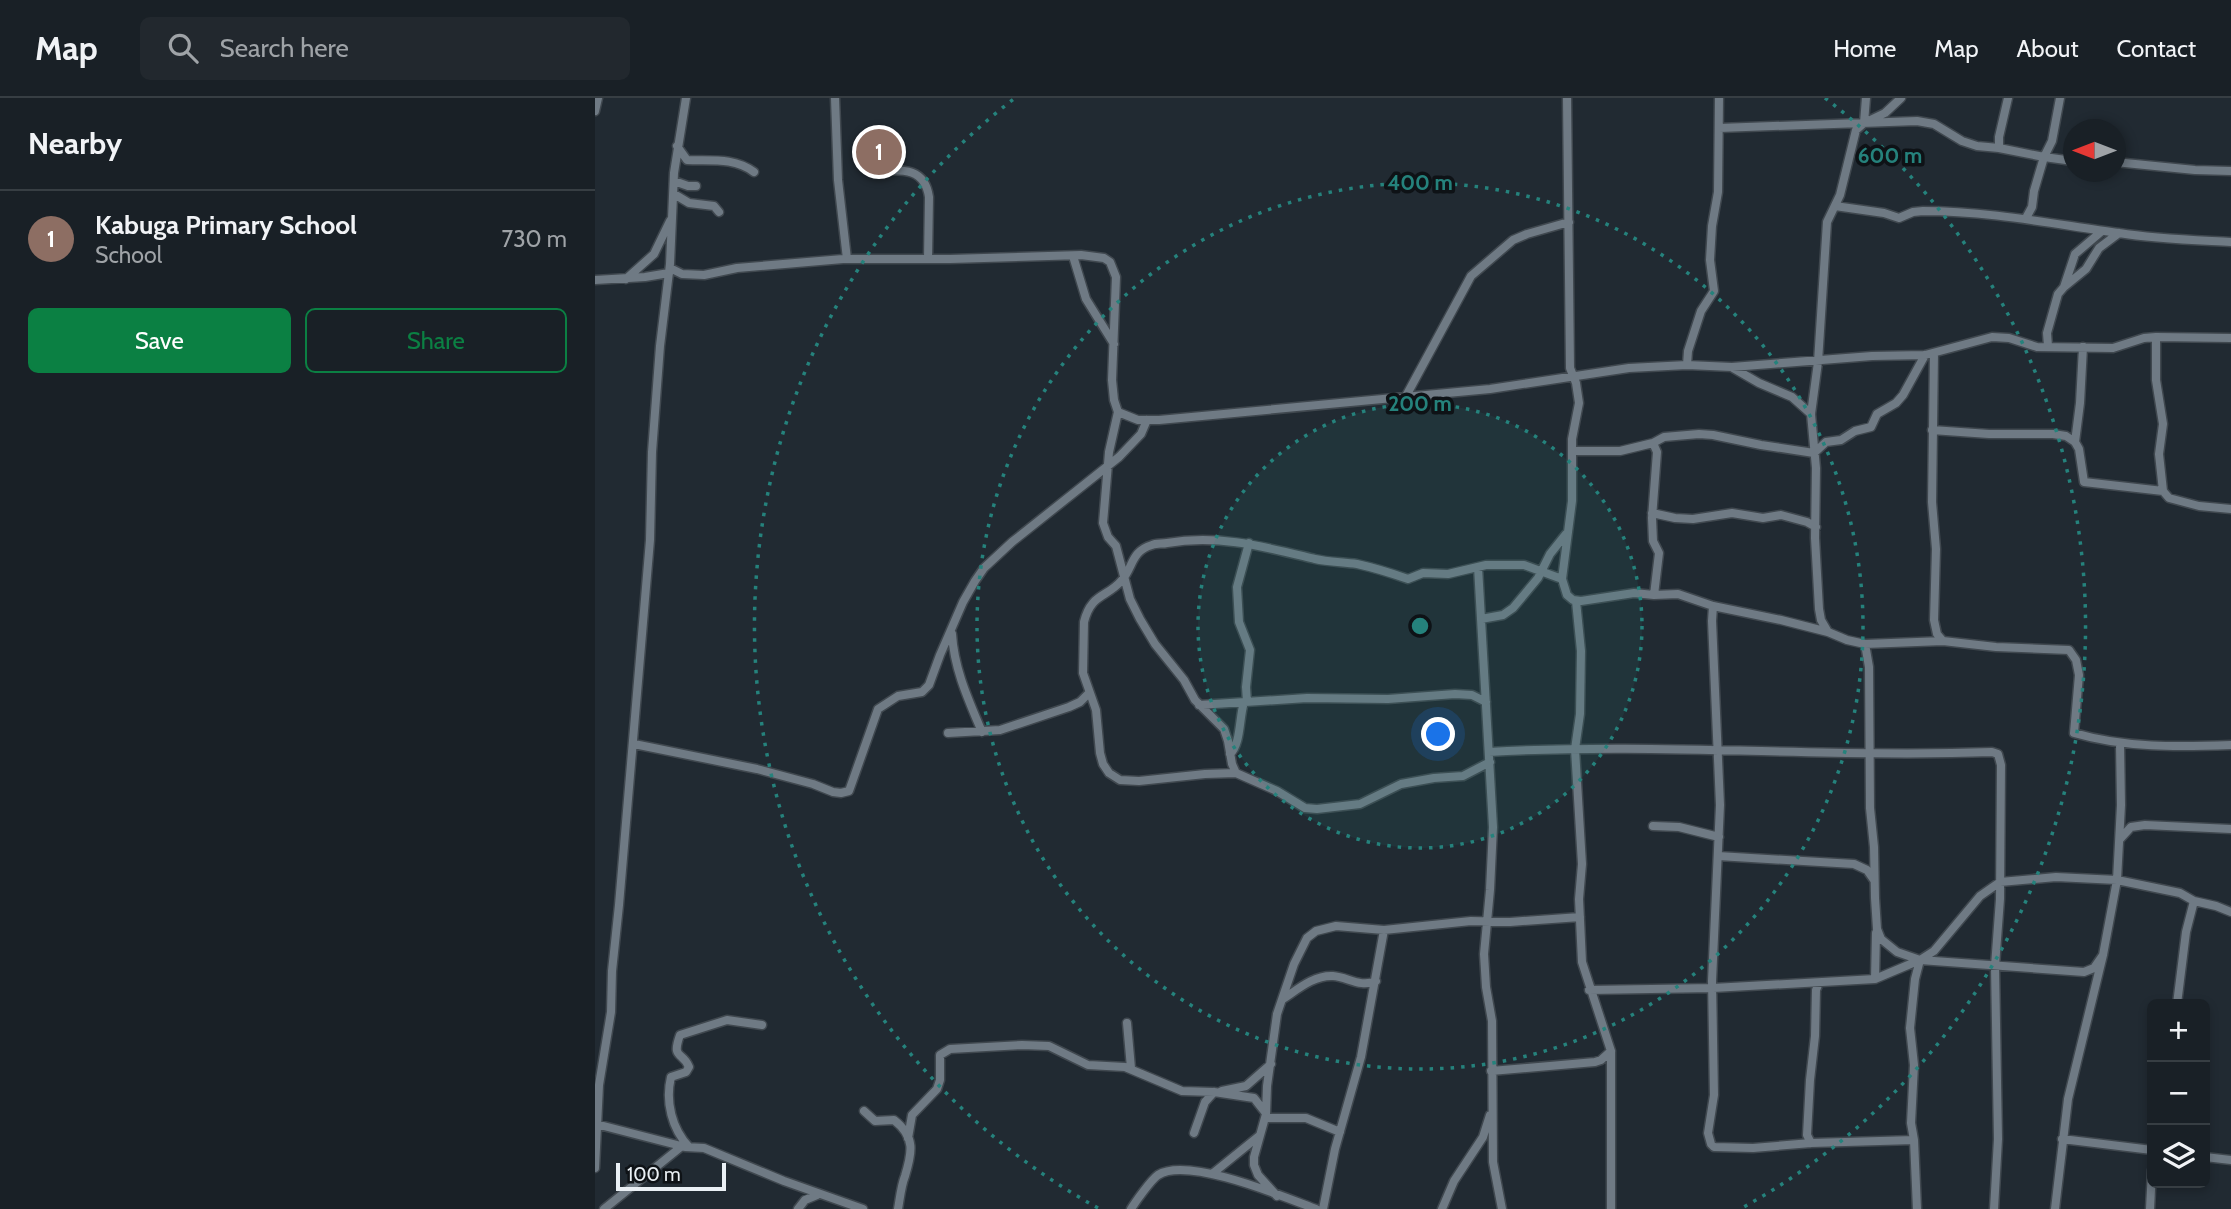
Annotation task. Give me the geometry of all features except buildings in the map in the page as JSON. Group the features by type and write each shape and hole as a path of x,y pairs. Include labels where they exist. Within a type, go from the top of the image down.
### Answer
{"street":[{"path":"595,111 598,98"},
{"path":"595,1168 599,1085 611,1012 615,927 634,744 650,540 663,308 669,271 677,146 686,98"},
{"path":"835,98 838,180 847,259"},
{"path":"1567,98 1570,368 1579,403 1572,439 1572,501 1562,579 1564,591 1576,601 1581,651 1580,714 1575,749 1582,864 1582,962 1611,1051 1611,1209"},
{"path":"1687,365 1701,311 1714,291 1710,260 1718,192 1719,98"},
{"path":"1864,123 1866,98"},
{"path":"1828,632 1821,620 1819,609 1811,414 1818,362 1827,222 1843,184 1856,130 1885,113 1901,98"},
{"path":"1999,148 1999,136 2008,98"},
{"path":"2026,218 2032,208 2044,157 2052,142 2060,98"},
{"path":"1719,128 1917,121 1934,124 1969,144 2063,160"},
{"path":"677,146 687,160 737,163 754,172"},
{"path":"2126,163 2195,170 2231,170"},
{"path":"869,171 915,172 923,179 928,187 929,197 928,259"},
{"path":"674,181 696,186"},
{"path":"674,194 689,203 713,206 719,212"},
{"path":"1835,206 1884,213 1899,218 1913,212 1937,211 2026,218 2119,233 2231,242"},
{"path":"626,279 654,254 673,214"},
{"path":"1406,396 1471,276 1513,240 1569,222"},
{"path":"2064,287 2075,254 2102,231"},
{"path":"2049,346 2047,333 2058,294 2086,269 2099,248 2119,233"},
{"path":"1073,256 1086,299 1114,344"},
{"path":"595,280 626,279 669,271 704,275 788,262 847,259 1073,256 1104,258 1110,262 1114,269 1116,298 1112,380 1118,412 1111,440 1103,523 1108,537 1116,546 1130,599 1155,644 1184,680 1199,705 1224,729 1231,764 1236,773"},
{"path":"1118,412 1126,417 1147,419 1187,418 1490,390 1629,368 1687,365 1732,367 1930,354 1992,337 2002,337 2037,347 2117,348 2144,338 2231,338"},
{"path":"2156,337 2156,380 2163,428 2159,454 2164,491 2169,498 2199,506 2231,509"},
{"path":"2075,442 2079,426 2083,347"},
{"path":"1930,354 1931,502 1936,549 1934,620 1937,634 1943,641"},
{"path":"1814,453 1826,442 1841,440 1855,431 1871,426 1877,414 1896,403 1903,395 1930,354"},
{"path":"1732,367 1759,383 1792,397 1811,414"},
{"path":"634,744 757,769 833,792 846,792 853,783 879,709 898,696 922,692 929,685 975,581 995,557 1119,457 1141,434 1147,419"},
{"path":"1932,430 2066,436 2075,442 2082,457 2084,482 2164,491"},
{"path":"1572,451 1609,452 1653,443 1664,437 1713,435 1761,446 1814,453"},
{"path":"1653,443 1657,452 1652,513 1653,541 1659,553 1654,595"},
{"path":"1652,513 1693,519 1732,513 1763,518 1781,515 1816,527"},
{"path":"1481,619 1510,611 1568,532"},
{"path":"1490,762 1463,776 1401,784 1360,804 1317,809 1305,808 1277,791 1236,773 1139,781 1120,779 1109,773 1103,764 1095,710 1083,673 1085,615 1096,597 1124,579 1135,556 1152,544 1198,540 1249,543 1318,560 1381,569 1410,580 1423,573 1448,574 1486,565 1524,565 1562,579"},
{"path":"1230,754 1237,746 1240,718 1246,702 1250,650 1239,622 1237,587 1249,543"},
{"path":"1478,567 1493,827 1484,954 1492,1021 1490,1072 1493,1162 1501,1209"},
{"path":"1576,601 1634,593 1678,594 1713,606 1749,612 1865,644 1943,641 1996,647 2069,650 2076,660 2079,674 2074,733 2120,744 2231,745"},
{"path":"1713,606 1720,805 1713,988 1714,1095 1708,1133 1711,1144 1714,1147 1746,1148 1914,1140"},
{"path":"951,631 961,677 982,732"},
{"path":"1865,644 1869,667 1870,808 1877,929 1875,979"},
{"path":"948,733 1000,730 1080,702 1089,693"},
{"path":"1199,705 1326,698 1388,699 1455,694 1472,695 1486,702"},
{"path":"2055,1209 2071,1084 2103,955 2117,880 2120,744"},
{"path":"1489,752 1717,749 1998,754 2001,760 2000,882 1995,967 1998,1139 1994,1209"},
{"path":"2120,839 2131,827 2145,825 2231,829"},
{"path":"1653,826 1679,827 1719,837"},
{"path":"1854,864 1866,859 1874,847"},
{"path":"1718,856 1854,864 1867,870 1874,880"},
{"path":"1589,990 1713,988 1875,979 1920,960 1934,951 1980,896 2000,882 2056,877 2117,880 2180,893 2194,901 2231,912"},
{"path":"2178,999 2186,932 2194,901"},
{"path":"1277,1196 1258,1175 1254,1165 1256,1146 1265,1116 1274,1026 1294,964 1307,937 1316,931 1336,926 1384,930 1433,924 1580,917"},
{"path":"1877,929 1885,944 1897,952 1920,960 2084,972 2094,968 2103,955"},
{"path":"1323,1209 1340,1132 1361,1057 1384,930"},
{"path":"1917,1209 1911,1123 1914,1065 1910,1016 1920,960"},
{"path":"1283,999 1298,988 1322,977 1336,976 1363,984 1376,981"},
{"path":"1811,1143 1807,1135 1816,990 1819,983"},
{"path":"686,1146 676,1129 670,1104 671,1077 686,1072 689,1067 677,1051 680,1035 727,1020 762,1025"},
{"path":"1127,1023 1131,1068"},
{"path":"908,1138 912,1115 937,1089 940,1080 940,1055 950,1049 1049,1046 1088,1065 1119,1065 1131,1068 1168,1087 1182,1091 1215,1092 1254,1098 1259,1102 1265,1116"},
{"path":"1490,1072 1595,1062 1611,1051"},
{"path":"1194,1133 1205,1102 1215,1092 1246,1087 1271,1064"},
{"path":"1442,1209 1454,1181 1483,1137 1492,1109"},
{"path":"864,1111 875,1121 894,1120 911,1146 911,1157 898,1209"},
{"path":"1265,1116 1306,1118 1340,1132"},
{"path":"596,1124 721,1153 819,1195 863,1209"},
{"path":"1212,1174 1261,1135"},
{"path":"2062,1139 2147,1149"},
{"path":"604,1209 686,1146"},
{"path":"2210,1158 2231,1160"},
{"path":"1131,1209 1156,1176 1162,1173 1199,1171 1316,1209"},
{"path":"2150,1209 2151,1188"},
{"path":"798,1209 805,1200 819,1195"}],"place":[{"name":"Kabuga Primary School","path":"879,152"}]}
